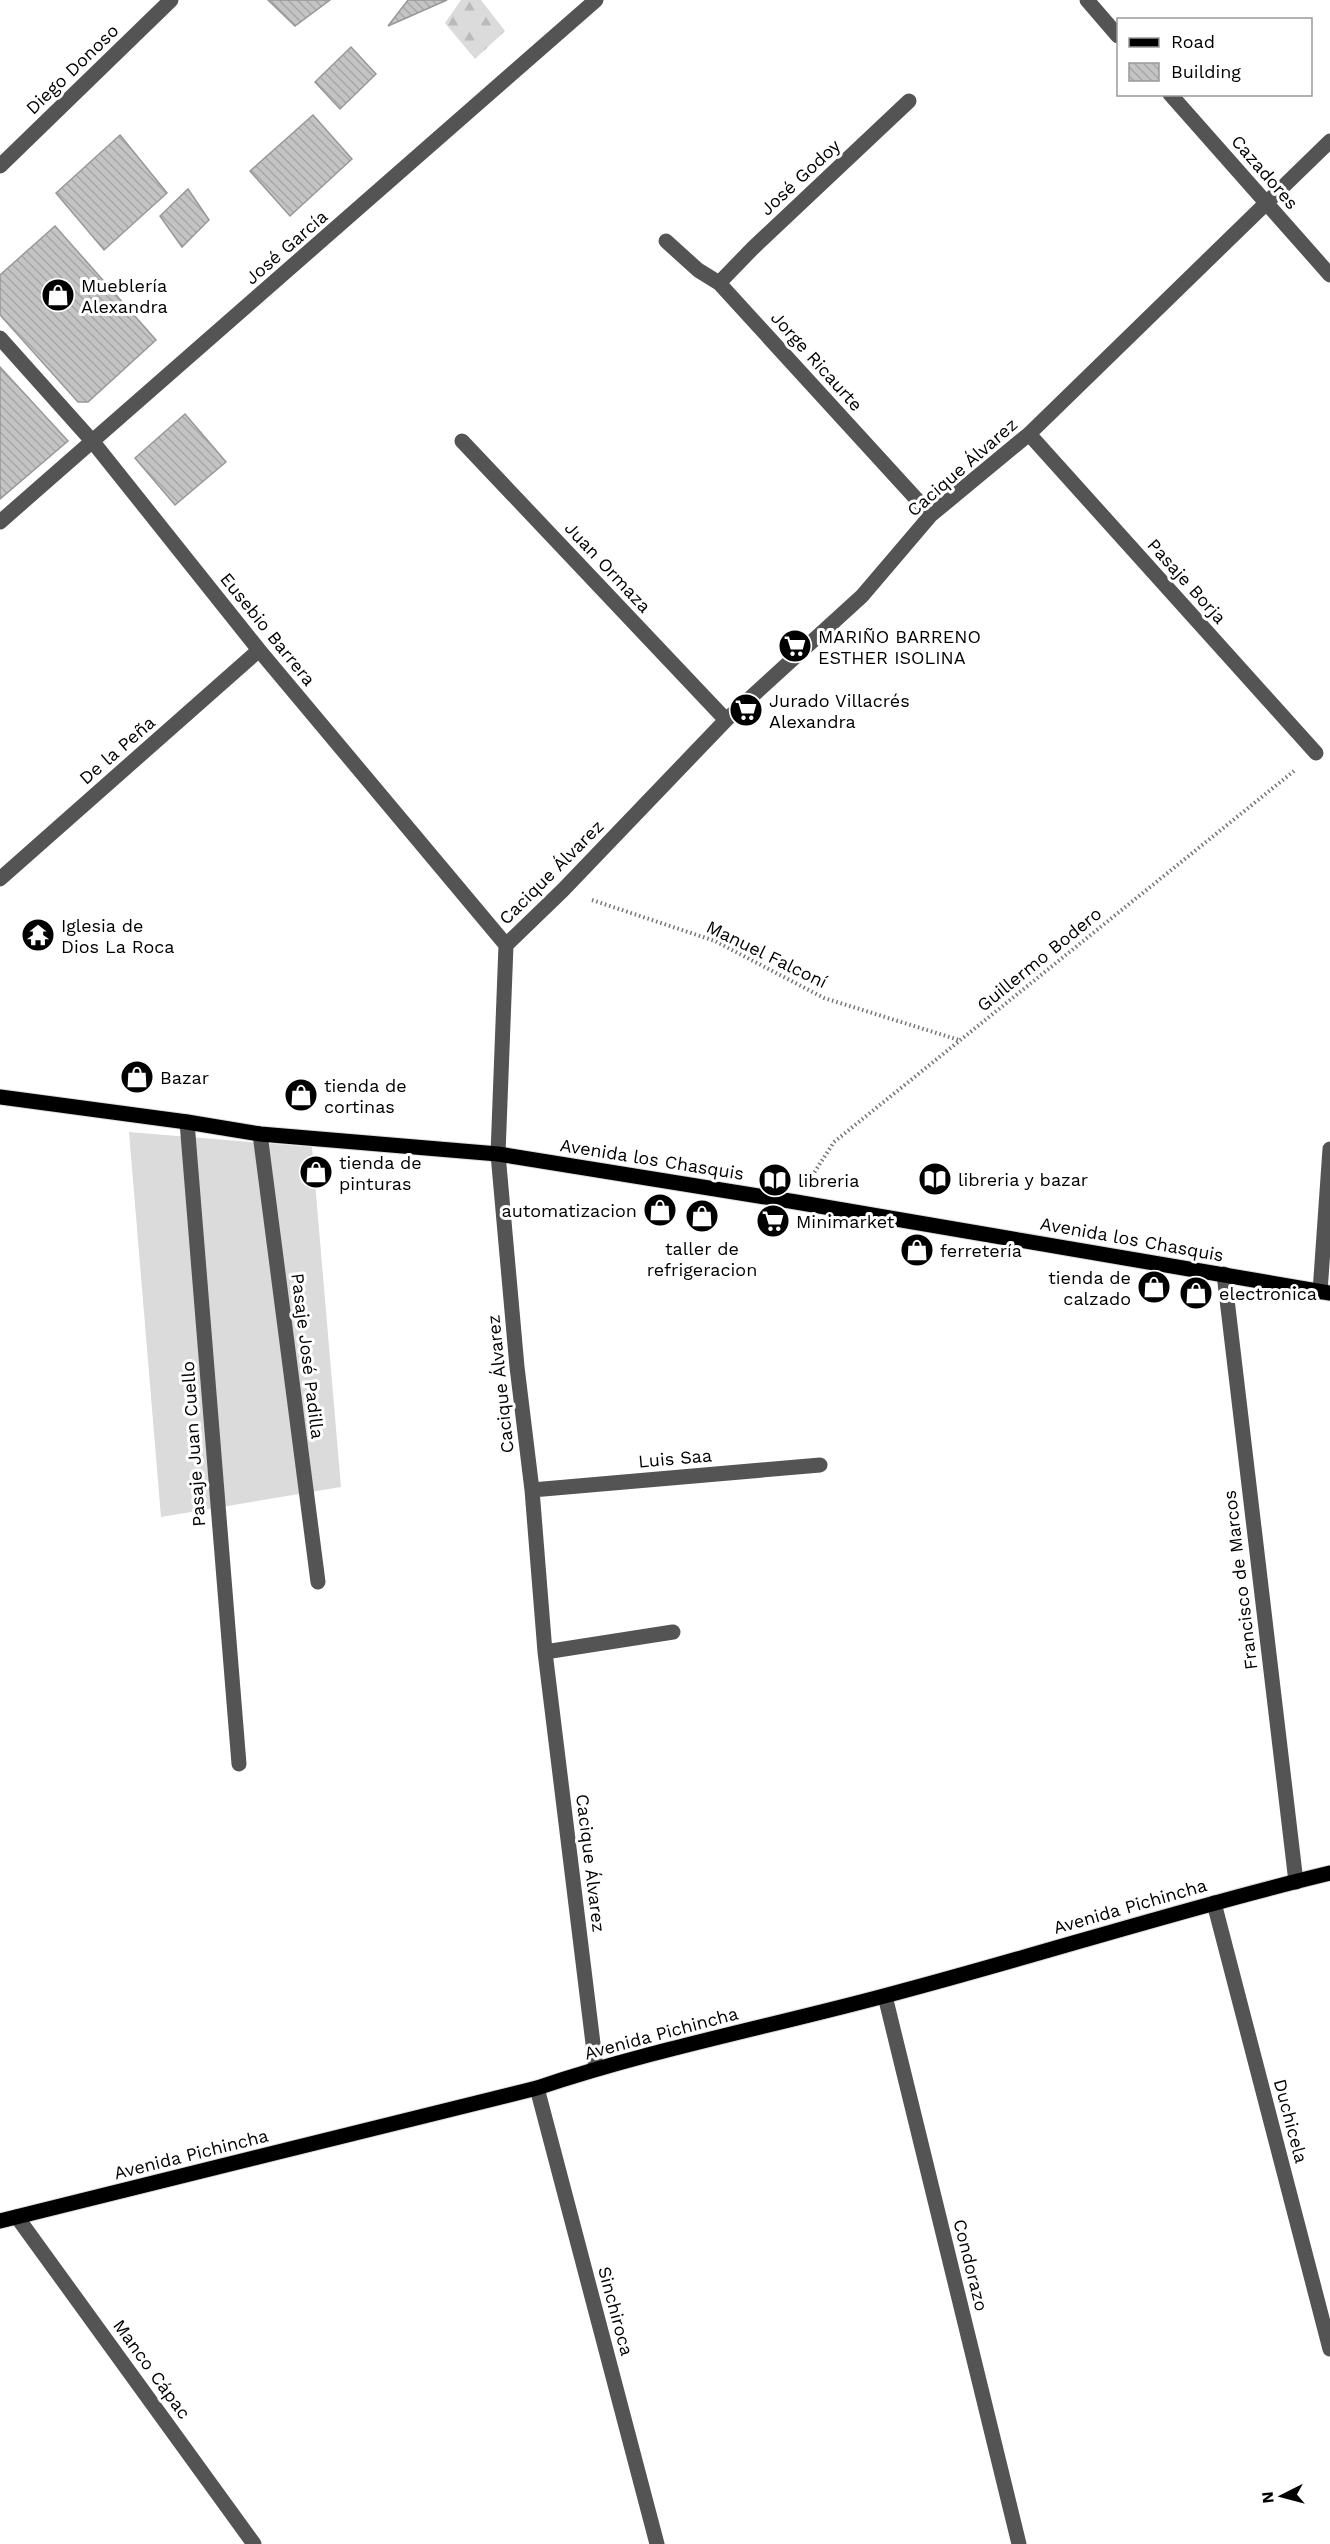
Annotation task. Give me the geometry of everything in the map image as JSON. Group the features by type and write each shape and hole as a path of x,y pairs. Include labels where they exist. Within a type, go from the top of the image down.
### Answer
{"main road":[{"name":"Avenida los Chasquis","path":"0,1097 260,1134 498,1154 1325,1292"},
{"name":"Avenida Pichincha","path":"0,2221 537,2088 596,2068 885,1996 1214,1903 1330,1874"}],"street":[{"name":"Diego Donoso","path":"0,166 171,0"},
{"name":"José García","path":"0,522 596,0"},
{"path":"1087,0 1117,34"},
{"name":"Cazadores","path":"1172,96 1330,275"},
{"name":"José Godoy","path":"719,284 753,248 909,101"},
{"name":"Cacique Álvarez","path":"596,2068 545,1652 532,1490 517,1367 498,1154 506,945 563,890 726,720 862,596 931,515 1029,435 1330,141"},
{"name":"Jorge Ricaurte","path":"666,241 698,270 719,284 931,515"},
{"name":"Eusebio Barrera","path":"0,338 93,442 259,650 506,945"},
{"name":"Pasaje Borja","path":"1029,435 1316,753"},
{"name":"Juan Ormaza","path":"462,441 726,720"},
{"name":"De la Peña","path":"0,879 259,650"},
{"name":"Pasaje Juan Cuello","path":"188,1122 239,1764"},
{"name":"Pasaje José Padilla","path":"260,1134 318,1582"},
{"path":"1325,1292 1330,1149"},
{"name":"Francisco de Marcos","path":"1224,1274 1296,1882"},
{"name":"Luis Saa","path":"532,1490 820,1465"},
{"path":"545,1652 673,1632"},
{"name":"Duchicela","path":"1214,1903 1330,2349"},
{"name":"Condorazo","path":"885,1996 1019,2544"},
{"name":"Sinchiroca","path":"537,2088 657,2544"},
{"name":"Manco Cápac","path":"17,2217 255,2544"}],"path":[{"name":"Guillermo Bodero","path":"796,1202 834,1142 1316,753"},
{"name":"Manuel Falconí","path":"563,890 715,941 824,998 959,1040"}],"green space":[{"path":"461,0 481,0 505,31 475,59 445,23"},
{"path":"129,1132 312,1147 341,1487 161,1517"}],"building":[{"path":"268,0 330,0 295,26"},
{"path":"408,0 447,0 388,26"},
{"path":"351,47 376,74 340,109 315,82"},
{"path":"313,115 352,159 290,216 250,171"},
{"path":"120,135 167,193 104,250 56,193"},
{"path":"188,189 209,220 182,247 160,216"},
{"name":"Mueblería Alexandra","path":"55,226 156,340 88,402 78,402 0,315 0,275"},
{"path":"0,367 68,441 0,499"},
{"path":"185,414 226,462 175,505 135,458"}],"place":[{"name":"Mueblería Alexandra","path":"58,295"},
{"name":"MARIÑO BARRENO ESTHER ISOLINA","path":"795,646"},
{"name":"Jurado Villacrés Alexandra","path":"746,710"},
{"name":"Iglesia de Dios La Roca","path":"38,935"},
{"name":"Bazar","path":"137,1077"},
{"name":"tienda de cortinas","path":"301,1095"},
{"name":"tienda de pinturas","path":"316,1172"},
{"name":"libreria y bazar","path":"935,1179"},
{"name":"libreria","path":"775,1180"},
{"name":"automatizacion","path":"660,1210"},
{"name":"taller de refrigeracion","path":"702,1216"},
{"name":"Minimarket","path":"773,1221"},
{"name":"ferretería","path":"917,1250"},
{"name":"tienda de calzado","path":"1154,1287"},
{"name":"electronica","path":"1196,1293"}]}
